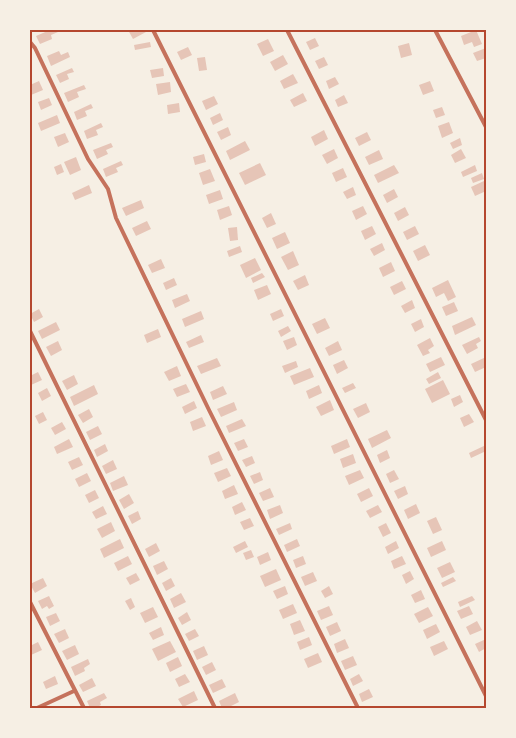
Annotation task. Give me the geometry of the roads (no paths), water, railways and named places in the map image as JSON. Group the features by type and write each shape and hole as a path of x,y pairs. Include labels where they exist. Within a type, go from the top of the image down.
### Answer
{"street":[{"path":"153,30 486,696"},
{"path":"287,30 486,420"},
{"path":"435,30 486,127"},
{"path":"30,42 35,48 88,159 108,189 120,227 358,708"},
{"path":"30,332 215,708"},
{"path":"30,602 84,708"},
{"path":"38,708 74,691"}]}
